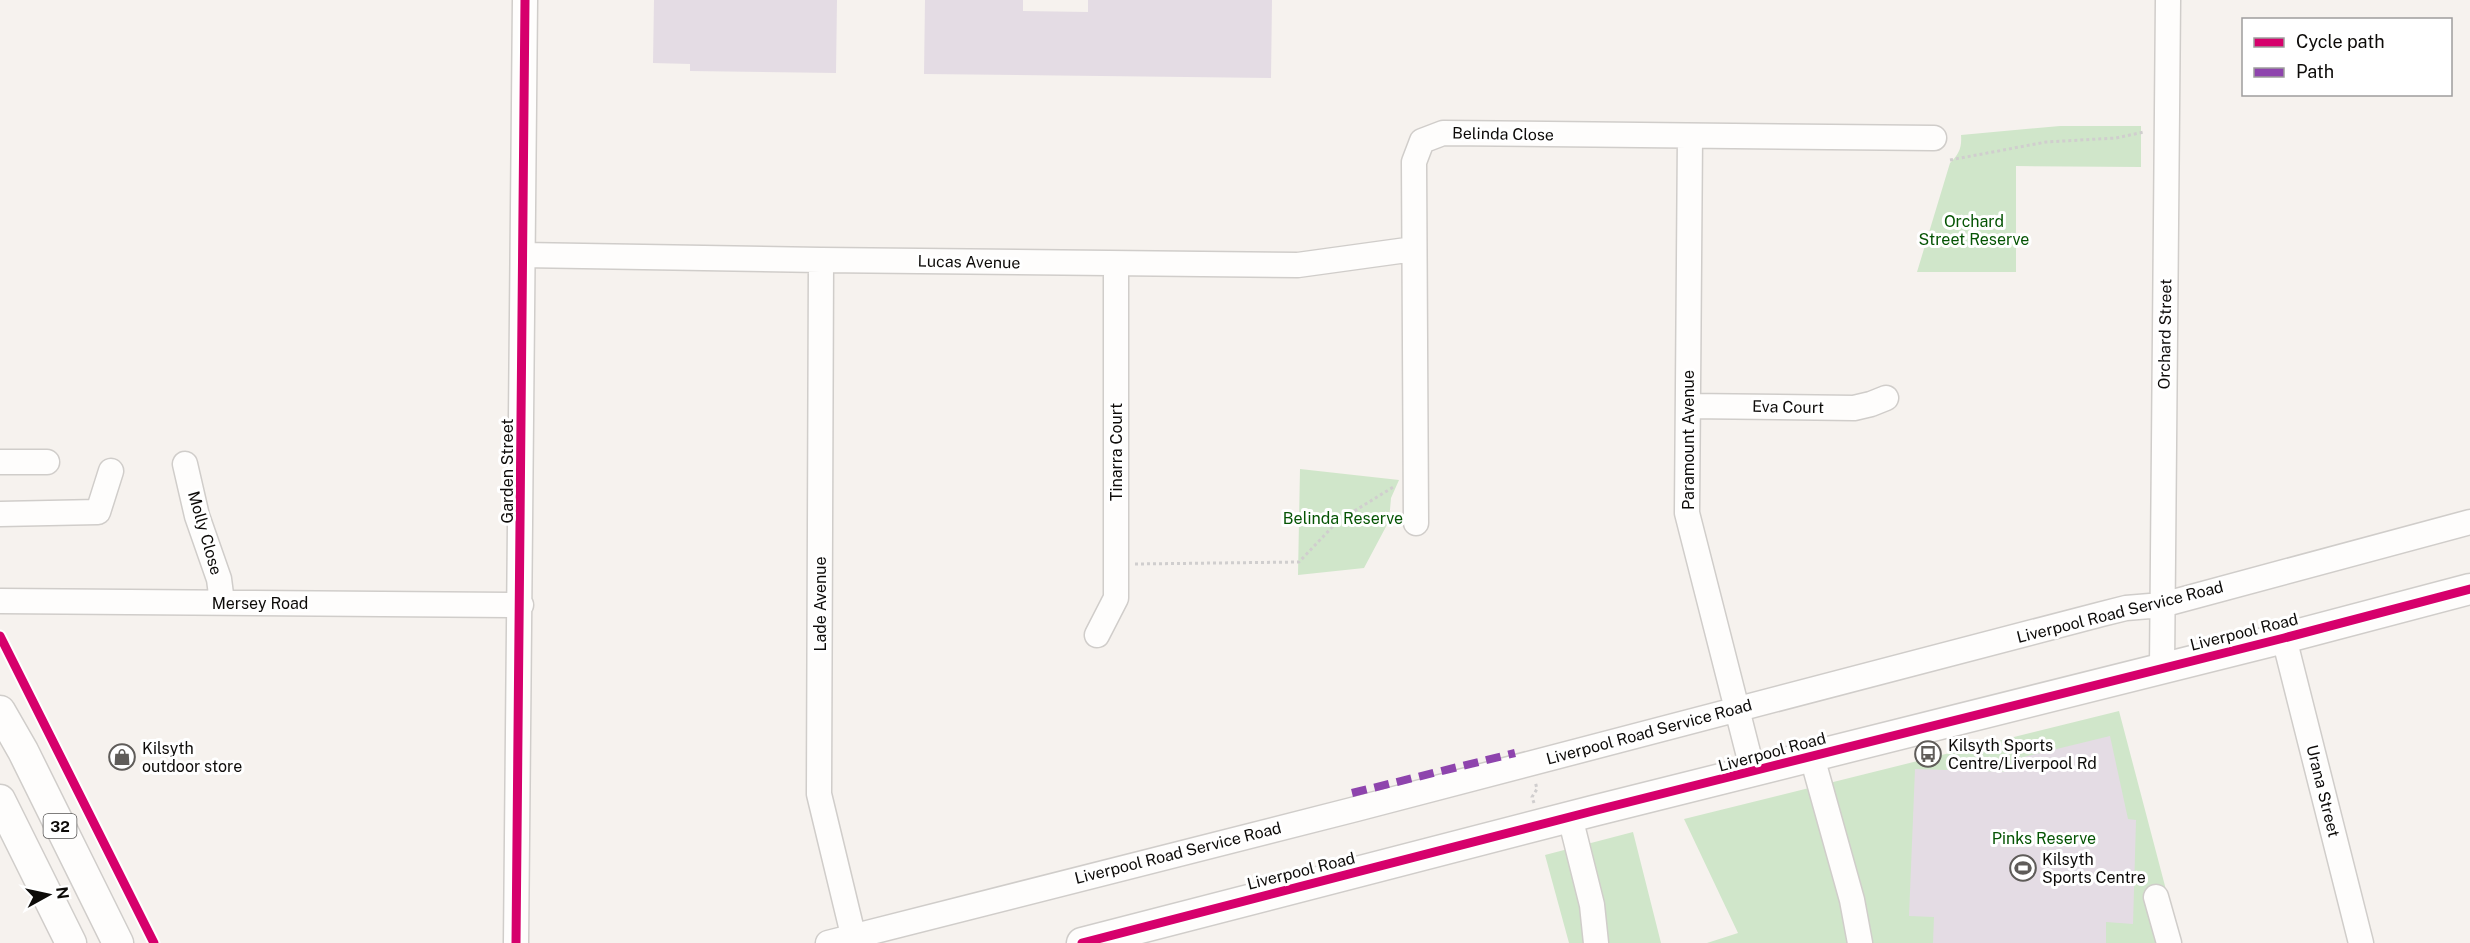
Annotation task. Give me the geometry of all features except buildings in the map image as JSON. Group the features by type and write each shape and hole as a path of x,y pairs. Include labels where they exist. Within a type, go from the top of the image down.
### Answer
{"main road":[{"name":"Liverpool Road","path":"1082,943 2470,589"},
{"name":"32","path":"0,711 23,751 118,943"},
{"name":"32","path":"0,800 71,943"}],"street":[{"name":"Garden Street","path":"516,943 525,0"},
{"name":"Orchard Street","path":"2162,668 2168,0"},
{"name":"Belinda Close","path":"1416,523 1414,162 1422,141 1432,136 1455,133 1934,138"},
{"name":"Paramount Avenue","path":"1690,136 1688,522 1753,772"},
{"name":"Lucas Avenue","path":"523,255 1298,265 1414,249"},
{"name":"Lade Avenue","path":"821,260 819,794 854,940"},
{"name":"Tinarra Court","path":"1097,635 1116,598 1116,264"},
{"name":"Eva Court","path":"1688,406 1854,408 1886,398"},
{"path":"0,462 47,462"},
{"name":"Molly Close","path":"185,464 197,516 219,579 222,602"},
{"path":"0,514 98,512 111,471"},
{"name":"Liverpool Road Service Road","path":"828,943 854,940 2102,614 2126,608 2162,605 2470,522"},
{"name":"Mersey Road","path":"0,601 521,605"},
{"name":"Urana Street","path":"2284,638 2361,943"},
{"path":"1812,757 1852,900 1860,943"},
{"path":"1570,817 1592,905 1596,943"},
{"path":"2156,897 2169,943"}],"path":[{"path":"1950,160 2046,142 2116,138 2144,132"},
{"path":"1116,564 1299,562 1338,521 1398,484"}],"green space":[{"name":"Orchard Street Reserve","path":"2060,126 2141,126 2141,167 2016,166 2016,272 1917,272 1950,163 1958,154 1961,135"},
{"name":"Belinda Reserve","path":"1300,469 1399,480 1391,498 1389,521 1364,568 1298,575"},
{"name":"Pinks Reserve","path":"2119,711 2180,943 1707,943 1738,933 1684,819"},
{"path":"1633,832 1661,943 1569,943 1545,855"}],"marked path":[{"path":"1352,793 1515,753"}],"cycle path":[{"path":"516,943 525,0"},
{"path":"1082,943 2470,589"},
{"path":"0,636 154,943"}],"place":[{"name":"Kilsyth Sports Centre/Liverpool Rd","path":"1928,754"},
{"name":"Kilsyth outdoor store","path":"122,757"},
{"name":"Kilsyth Sports Centre","path":"2023,868"}]}
